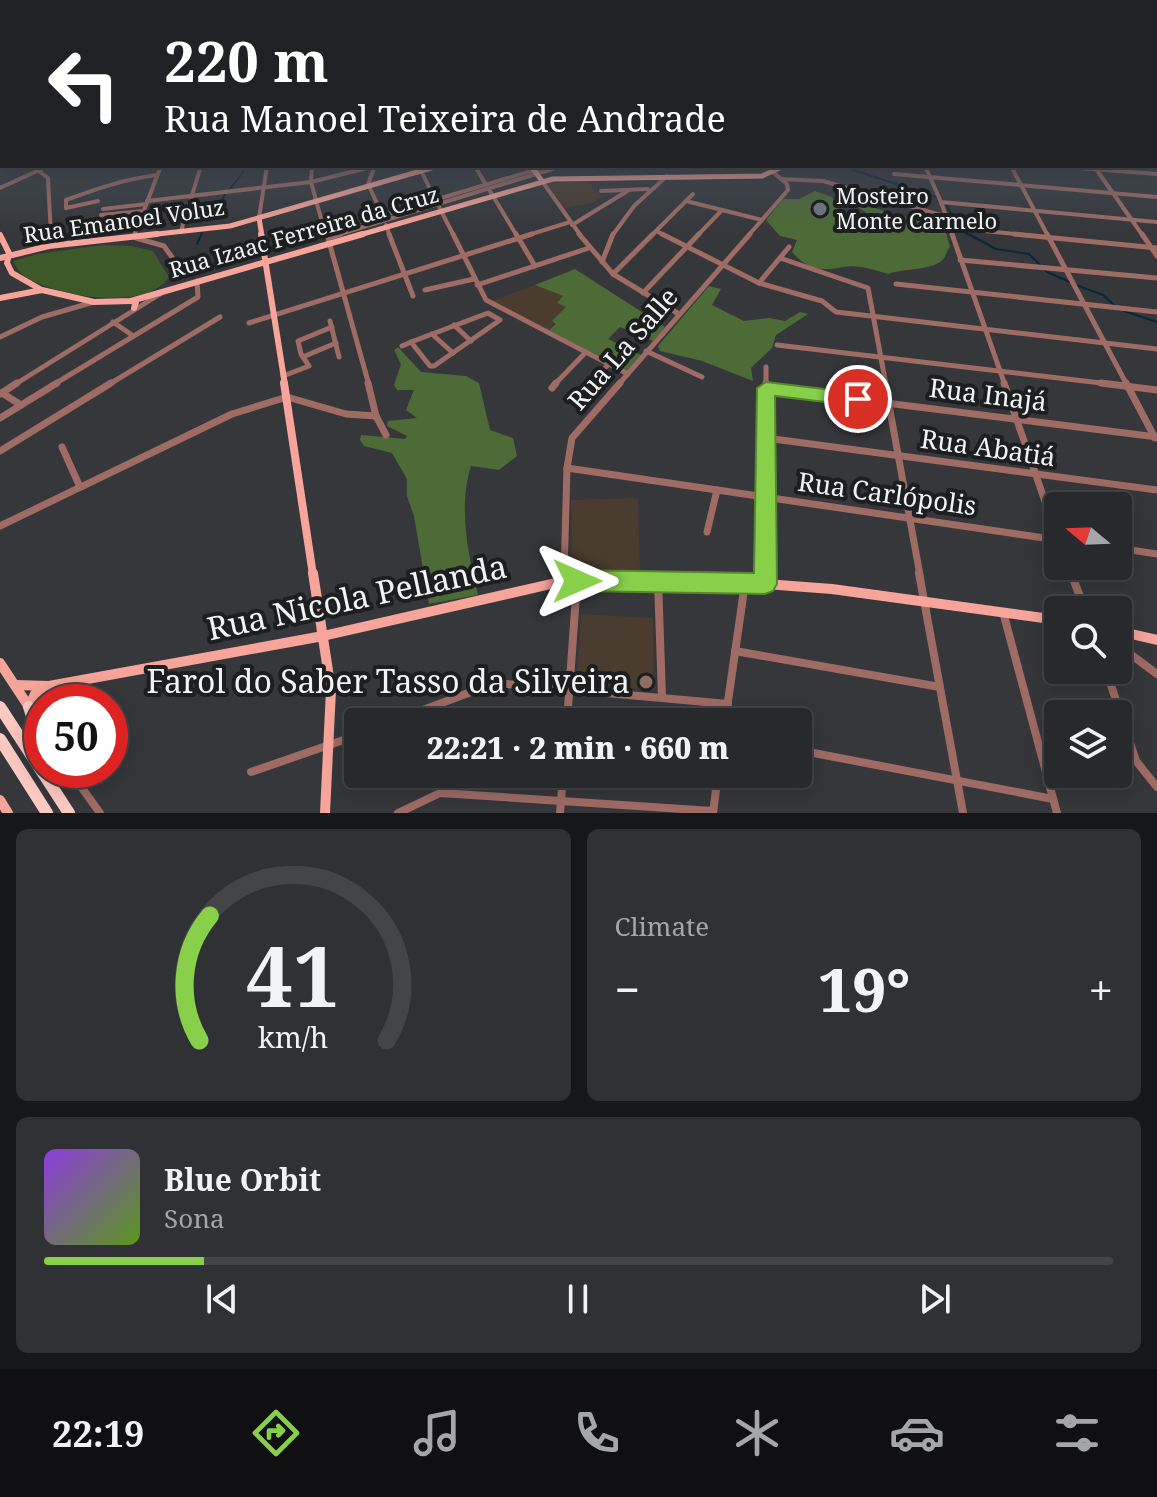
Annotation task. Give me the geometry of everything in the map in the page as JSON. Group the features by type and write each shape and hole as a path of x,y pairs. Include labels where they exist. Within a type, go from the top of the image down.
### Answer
{"highway":[{"path":"0,707 27,753 69,813"},
{"path":"0,739 47,812"},
{"path":"0,748 11,759"},
{"path":"55,788 58,795"}],"main road":[{"name":"Rua Emanoel Voluz","path":"0,258 49,246 230,226 420,168"},
{"path":"776,176 782,168"},
{"path":"534,170 542,181"},
{"name":"Rua Izaac Ferreira da Cruz","path":"42,290 94,302 132,304 265,256 438,205 493,195 542,181 568,177 776,176"},
{"path":"259,218 331,690 325,813"},
{"path":"156,242 166,233"},
{"path":"0,235 12,273 42,290"},
{"path":"17,293 31,284"},
{"path":"0,298 42,290"},
{"name":"Rua Nicola Pellanda","path":"60,684 323,636 564,581 658,580 765,584 1044,618"},
{"path":"1132,634 1157,640"},
{"path":"0,663 24,699"},
{"name":"Rua Nicola Pellanda","path":"15,685 24,685"},
{"path":"0,800 8,813"}],"street":[{"path":"0,188 45,168"},
{"path":"134,236 160,168"},
{"path":"181,231 200,168"},
{"path":"259,218 267,168"},
{"path":"312,168 311,182 341,295 362,354 376,416 386,435"},
{"path":"374,168 368,184 413,296"},
{"path":"420,168 486,300 628,374"},
{"path":"476,168 535,266"},
{"path":"327,238 547,168"},
{"path":"731,168 735,176"},
{"path":"926,168 943,201 944,216 1044,500"},
{"path":"1012,168 1156,438"},
{"path":"1095,168 1156,170"},
{"path":"1095,168 1157,256"},
{"path":"102,212 192,196 311,182 351,169"},
{"path":"40,172 48,178 53,230 49,246"},
{"path":"894,174 1157,197"},
{"path":"98,201 66,208 66,200 133,178 157,175"},
{"path":"602,262 610,251 615,229 642,201 648,189 667,176"},
{"path":"776,176 823,181 944,216"},
{"name":"Rua La Salle","path":"564,581 567,468 572,438 788,190 776,176"},
{"path":"542,181 589,248 613,274 679,314"},
{"path":"601,191 648,189"},
{"path":"249,323 571,223 629,190"},
{"path":"613,274 693,194"},
{"path":"686,201 762,220"},
{"path":"943,201 1157,222"},
{"path":"643,293 722,210"},
{"path":"963,229 1154,248"},
{"path":"656,231 759,283 822,301 832,310 1157,349"},
{"path":"124,237 156,242 168,249 179,267 191,272 265,256"},
{"path":"759,283 789,247"},
{"path":"425,290 476,282 589,248"},
{"path":"780,258 868,288 963,813"},
{"path":"960,260 1157,278"},
{"path":"0,418 198,297 197,281"},
{"path":"896,284 1157,312"},
{"path":"0,337 42,317 94,302"},
{"path":"21,405 1,393 113,322 132,304"},
{"path":"497,317 504,310"},
{"path":"402,346 480,314 497,317"},
{"path":"0,451 220,317"},
{"path":"411,342 432,366 499,323 497,317"},
{"path":"113,322 132,335"},
{"path":"283,376 309,366 301,354 298,341 331,324 339,357"},
{"path":"454,325 471,341"},
{"path":"432,334 453,353"},
{"path":"305,356 336,343"},
{"path":"777,345 1157,390"},
{"path":"646,351 702,377"},
{"path":"552,388 586,352"},
{"path":"572,400 609,364"},
{"path":"765,584 766,367"},
{"name":"Rua Inajá","path":"766,388 1156,438"},
{"path":"0,526 232,414 287,397 346,414 376,416"},
{"name":"Rua Abatiá","path":"766,438 1157,490"},
{"path":"62,447 80,487"},
{"name":"Rua Carlópolis","path":"567,468 1044,538"},
{"path":"707,532 717,490"},
{"path":"1132,550 1157,554"},
{"path":"658,580 662,697"},
{"path":"568,708 577,581"},
{"path":"727,708 745,583"},
{"path":"1003,612 1057,813"},
{"path":"735,651 940,687"},
{"path":"1132,655 1157,674"},
{"path":"428,708 495,683 728,704"},
{"path":"1111,684 1136,761 1157,787"},
{"path":"251,772 344,741"},
{"path":"812,753 1053,799"},
{"path":"82,788 100,813"},
{"path":"560,813 562,788"},
{"path":"398,813 440,793 561,798 713,812 716,788"}],"shaded area":[{"path":"587,179 601,197 592,203 565,208 547,183"},
{"path":"535,285 563,296 567,307 553,320 557,323 549,330 492,301"},
{"path":"571,500 638,500 640,570 572,570"},
{"path":"581,614 653,618 654,690 576,683"}],"green space":[{"path":"815,191 832,197 849,231 870,230 873,221 869,214 844,199 945,229 950,247 944,258 934,265 888,274 860,267 822,269 810,266 792,252 797,240 780,236 766,220 783,199 799,199"},
{"path":"103,245 132,246 153,251 169,277 157,288 140,295 99,298 56,290 38,283 22,274 13,261 37,254"},
{"path":"575,269 665,327 653,341 620,327 608,339 641,355 627,371 549,330 556,324 552,321 566,307 557,303 563,296 535,285"},
{"path":"709,286 721,289 712,305 744,321 769,318 785,321 800,312 808,314 776,335 772,348 751,368 753,381 702,361 660,351 658,346"},
{"path":"398,347 421,372 466,376 479,383 490,430 513,438 517,456 499,470 471,466 467,482 466,530 478,595 429,604 414,516 407,496 407,479 392,453 364,446 360,440 361,435 405,439 407,436 387,426 388,421 417,418 406,410 414,390 397,390 394,385 401,364 394,350"}],"waterway":[{"path":"230,189 243,168"},
{"path":"847,168 936,197"},
{"path":"215,213 225,194"},
{"path":"945,202 959,229 996,249 1029,254 1047,272 1070,282"},
{"path":"197,244 202,233"},
{"path":"1076,285 1103,295 1115,306"},
{"path":"1124,311 1157,322"}],"place":[{"name":"Mosteiro Monte Carmelo","path":"820,209"},
{"name":"Farol do Saber Tasso da Silveira","path":"646,682"}],"route":[{"path":"577,581 765,584 766,388 858,399"}]}
